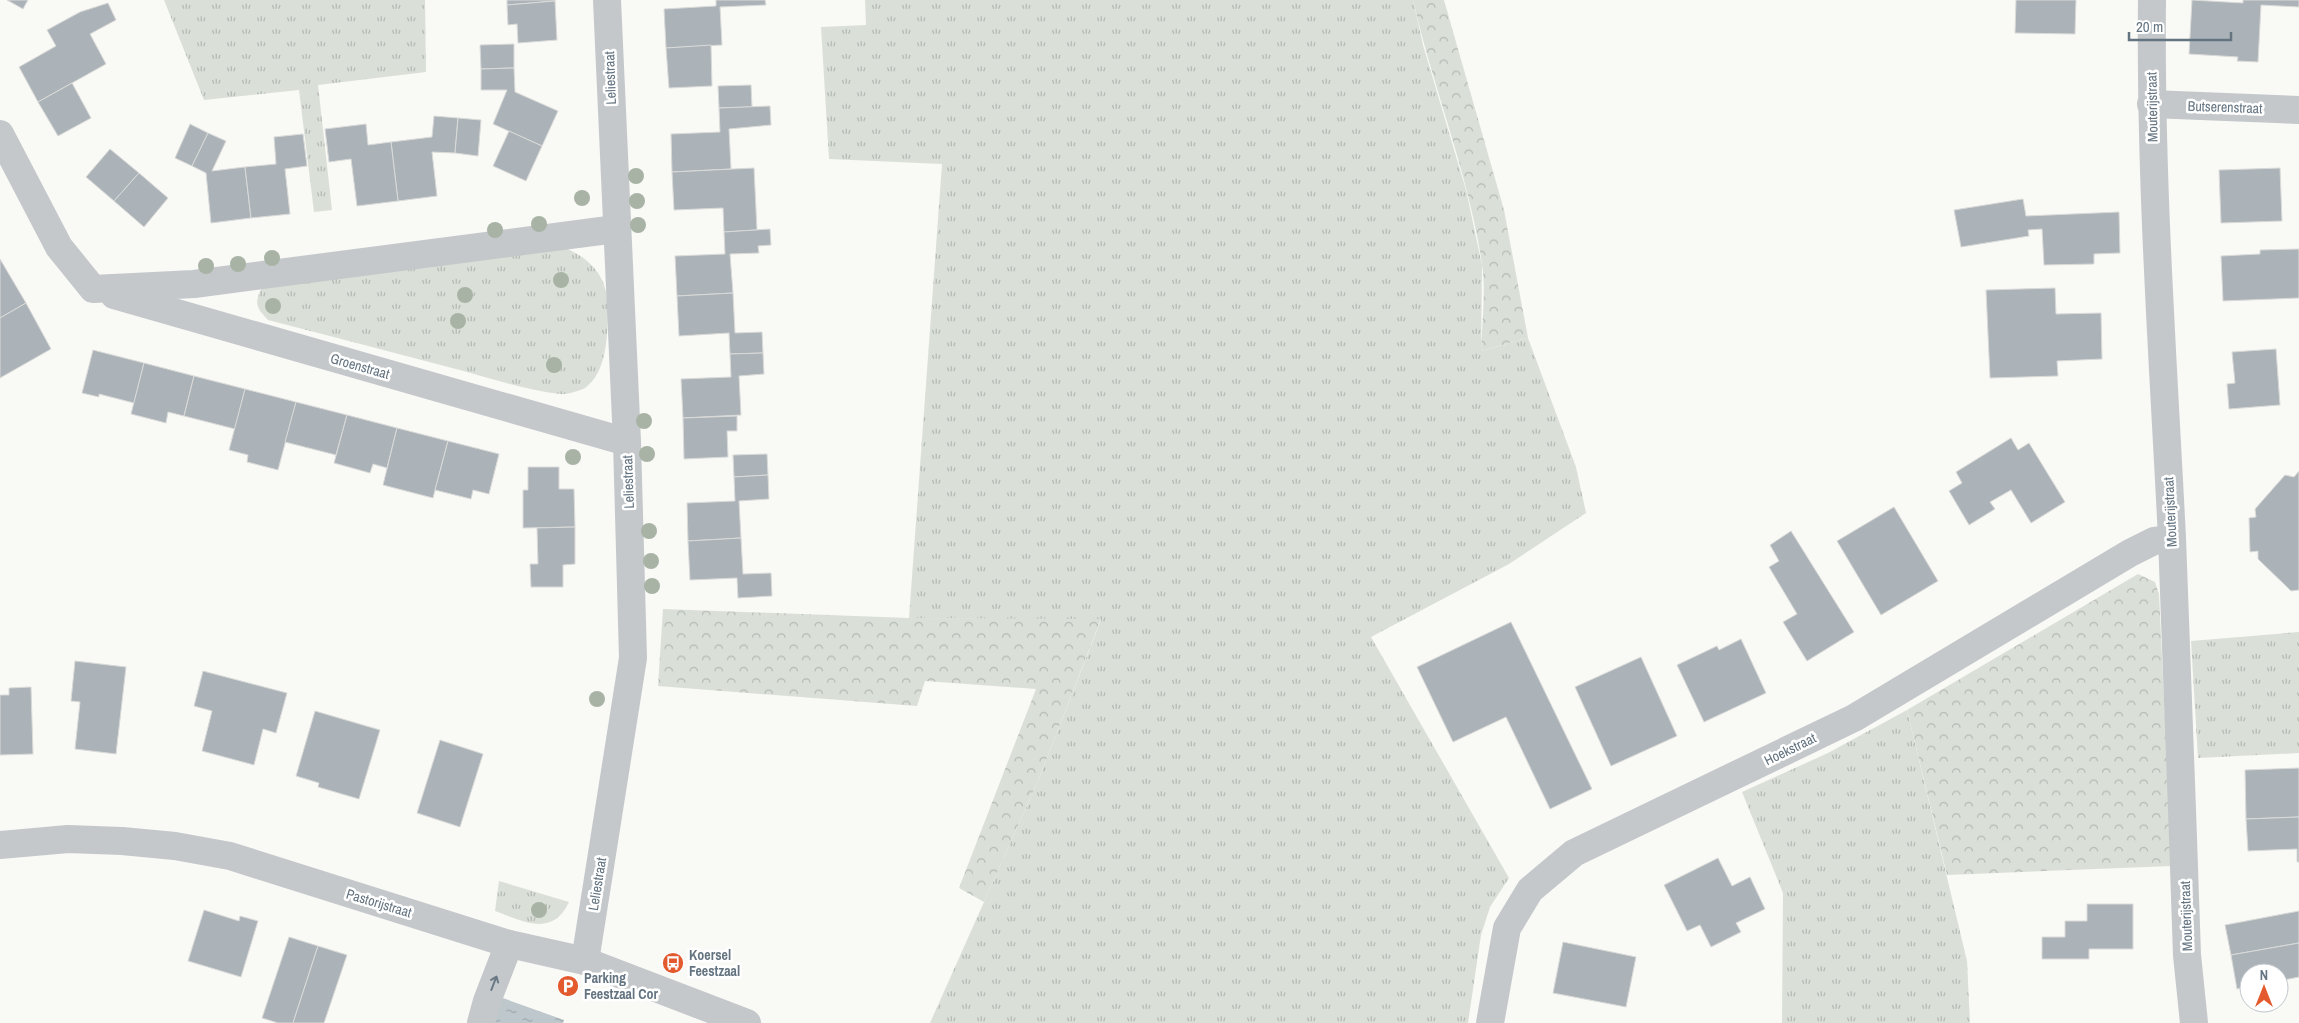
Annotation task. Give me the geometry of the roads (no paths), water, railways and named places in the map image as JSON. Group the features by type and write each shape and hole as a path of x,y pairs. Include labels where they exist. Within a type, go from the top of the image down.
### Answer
{"street":[{"name":"Leliestraat","path":"585,961 633,658 627,442 607,0"},
{"name":"Mouterijstraat","path":"2152,0 2151,104 2154,190 2172,540 2187,955 2194,1023"},
{"name":"Butserenstraat","path":"2151,104 2299,110"},
{"path":"0,134 59,247 93,289 194,284 616,229"},
{"name":"Groenstraat","path":"93,289 627,442"},
{"name":"Hoekstraat","path":"1490,1023 1507,928 1530,890 1574,853 1854,718 2130,553 2154,541 2172,540"},
{"name":"Pastorijstraat","path":"0,845 68,839 122,840 175,846 230,856 509,944 585,961 747,1023"},
{"path":"481,1023 487,1001 509,944"}],"water":[{"path":"500,997 564,1020 563,1023 493,1023"}],"place":[{"name":"Koersel Feestzaal","path":"673,963"},
{"name":"Parking Feestzaal Cor","path":"568,986"}]}
